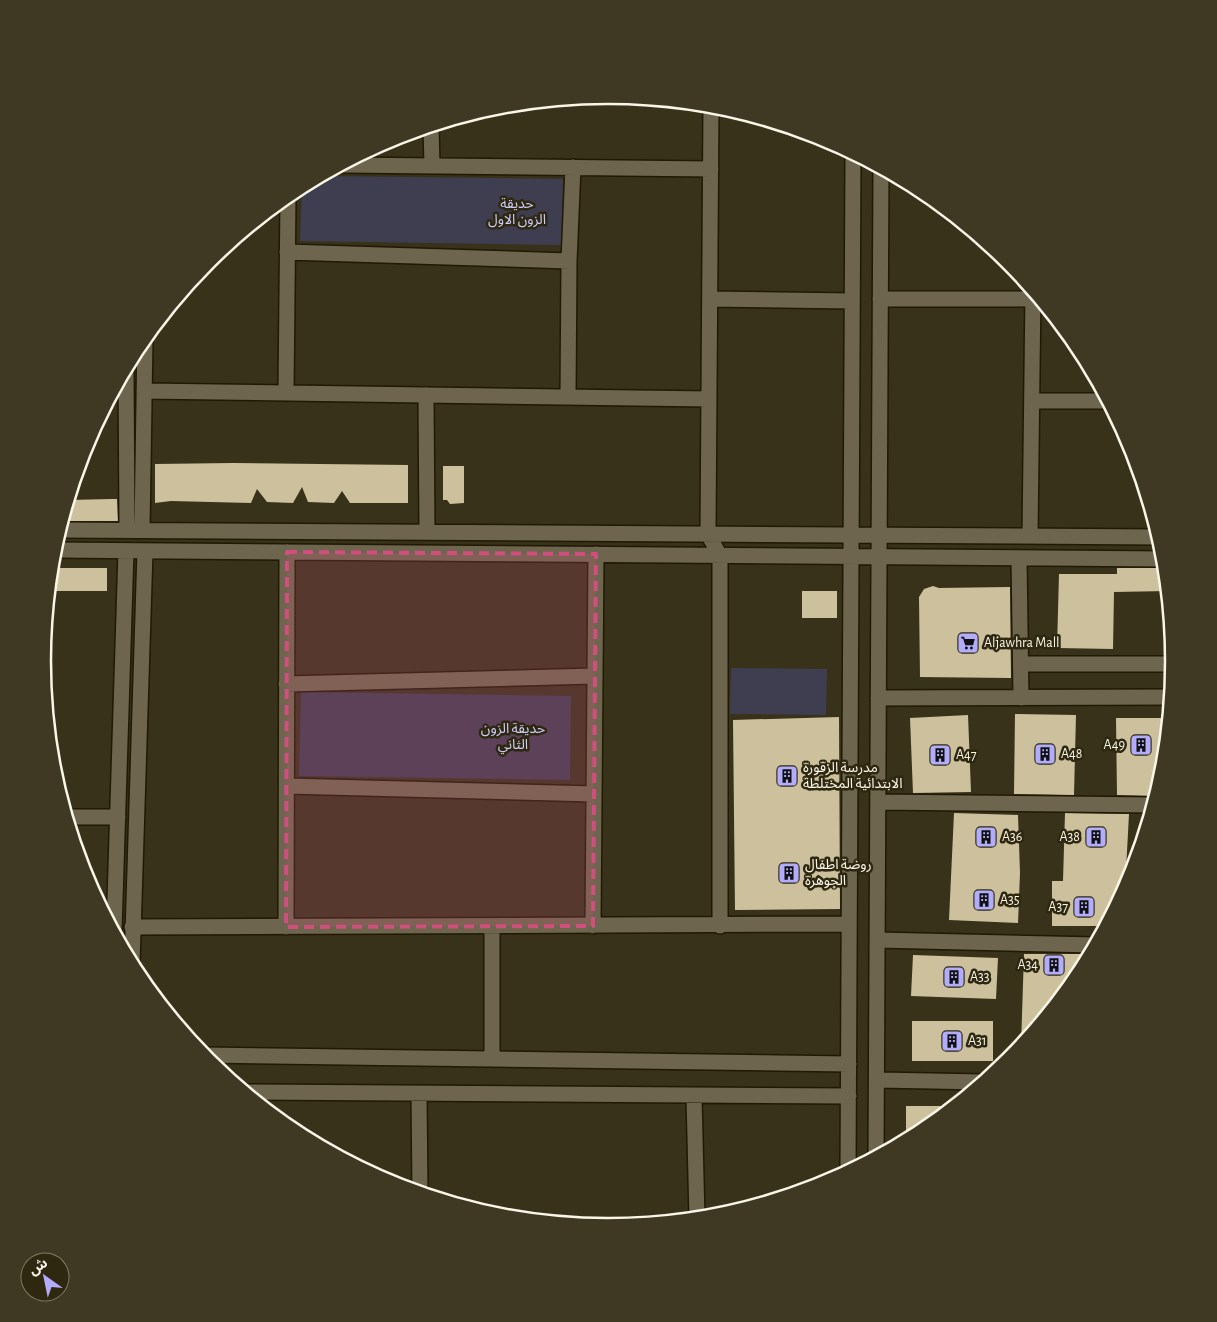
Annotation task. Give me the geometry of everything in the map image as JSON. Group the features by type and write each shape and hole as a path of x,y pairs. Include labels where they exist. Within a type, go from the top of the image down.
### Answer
{"street":[{"path":"711,113 708,534 720,556 720,926"},
{"path":"431,132 432,166"},
{"path":"848,1164 852,160"},
{"path":"354,165 711,169"},
{"path":"568,397 569,261 573,167"},
{"path":"876,1150 881,175"},
{"path":"286,393 288,206"},
{"path":"287,252 569,261"},
{"path":"880,299 1028,295"},
{"path":"710,299 852,301"},
{"path":"1030,536 1033,301"},
{"path":"134,530 144,391 144,353"},
{"path":"127,381 134,530 132,950"},
{"path":"144,391 709,399"},
{"path":"426,395 426,532"},
{"path":"1033,401 1101,401"},
{"path":"67,530 1152,537"},
{"path":"62,550 1156,559"},
{"path":"114,918 118,817 134,551"},
{"path":"286,926 287,552"},
{"path":"593,926 596,554"},
{"path":"1019,558 1021,698"},
{"path":"1021,664 1166,664"},
{"path":"286,684 594,676"},
{"path":"878,698 1165,697"},
{"path":"287,786 594,794"},
{"path":"878,802 1147,805"},
{"path":"74,817 118,817"},
{"path":"132,927 492,927 849,924"},
{"path":"492,927 492,1059"},
{"path":"877,940 1088,945"},
{"path":"213,1054 849,1064"},
{"path":"879,1080 974,1082"},
{"path":"256,1092 694,1097 848,1096"},
{"path":"419,1094 420,1186"},
{"path":"694,1097 697,1211"}],"highlighted area":[{"path":"287,552 596,554 593,926 286,927"}],"green space":[{"name":"حديقة الزون الاول","path":"333,176 563,179 562,245 300,241 302,196"},
{"path":"731,668 827,669 826,715 730,714"},
{"name":"حديقة الزون الثاني","path":"301,692 571,696 570,780 299,776"}],"building":[{"path":"155,464 408,465 408,503 350,503 342,491 334,503 308,502 302,487 293,503 267,502 257,489 251,503 171,501 155,503"},
{"path":"443,466 464,466 464,503 450,504 447,500 443,500"},
{"path":"117,499 118,521 69,521 75,500"},
{"path":"59,568 107,568 107,591 56,591"},
{"path":"1117,568 1158,568 1161,591 1114,592 1113,649 1057,648 1059,574 1117,574"},
{"name":"Aljawhra Mall","path":"933,586 939,588 1010,587 1011,678 920,677 919,597 924,589"},
{"path":"802,591 837,591 837,618 802,618"},
{"name":"A48","path":"1015,714 1076,715 1074,795 1014,794"},
{"name":"A47","path":"968,715 971,792 913,793 910,718"},
{"name":"مدرسة الزقورة الابتدائية المختلطة","path":"839,717 840,909 735,910 733,720"},
{"name":"A49","path":"1116,718 1163,718 1149,796 1117,795"},
{"path":"954,813 1018,815 1020,873 1018,923 949,920"},
{"path":"1065,813 1129,814 1126,865 1098,926 1052,926 1052,881 1063,881"},
{"name":"A34","path":"1024,954 1082,954 1051,1000 1021,1034"},
{"name":"A33","path":"913,955 998,958 996,999 911,996"},
{"name":"A31","path":"912,1021 993,1021 993,1061 912,1061"},
{"path":"906,1106 944,1106 918,1124 906,1132"}],"place":[{"name":"Aljawhra Mall","path":"968,643"},
{"name":"A49","path":"1141,745"},
{"name":"A48","path":"1045,754"},
{"name":"A47","path":"940,755"},
{"name":"مدرسة الزقورة الابتدائية المختلطة","path":"787,776"},
{"name":"A36","path":"986,837"},
{"name":"A38","path":"1096,837"},
{"name":"روضة اطفال الجوهرة","path":"789,873"},
{"name":"A35","path":"984,900"},
{"name":"A37","path":"1084,907"},
{"name":"A34","path":"1054,965"},
{"name":"A33","path":"954,977"},
{"name":"A31","path":"952,1041"}]}
